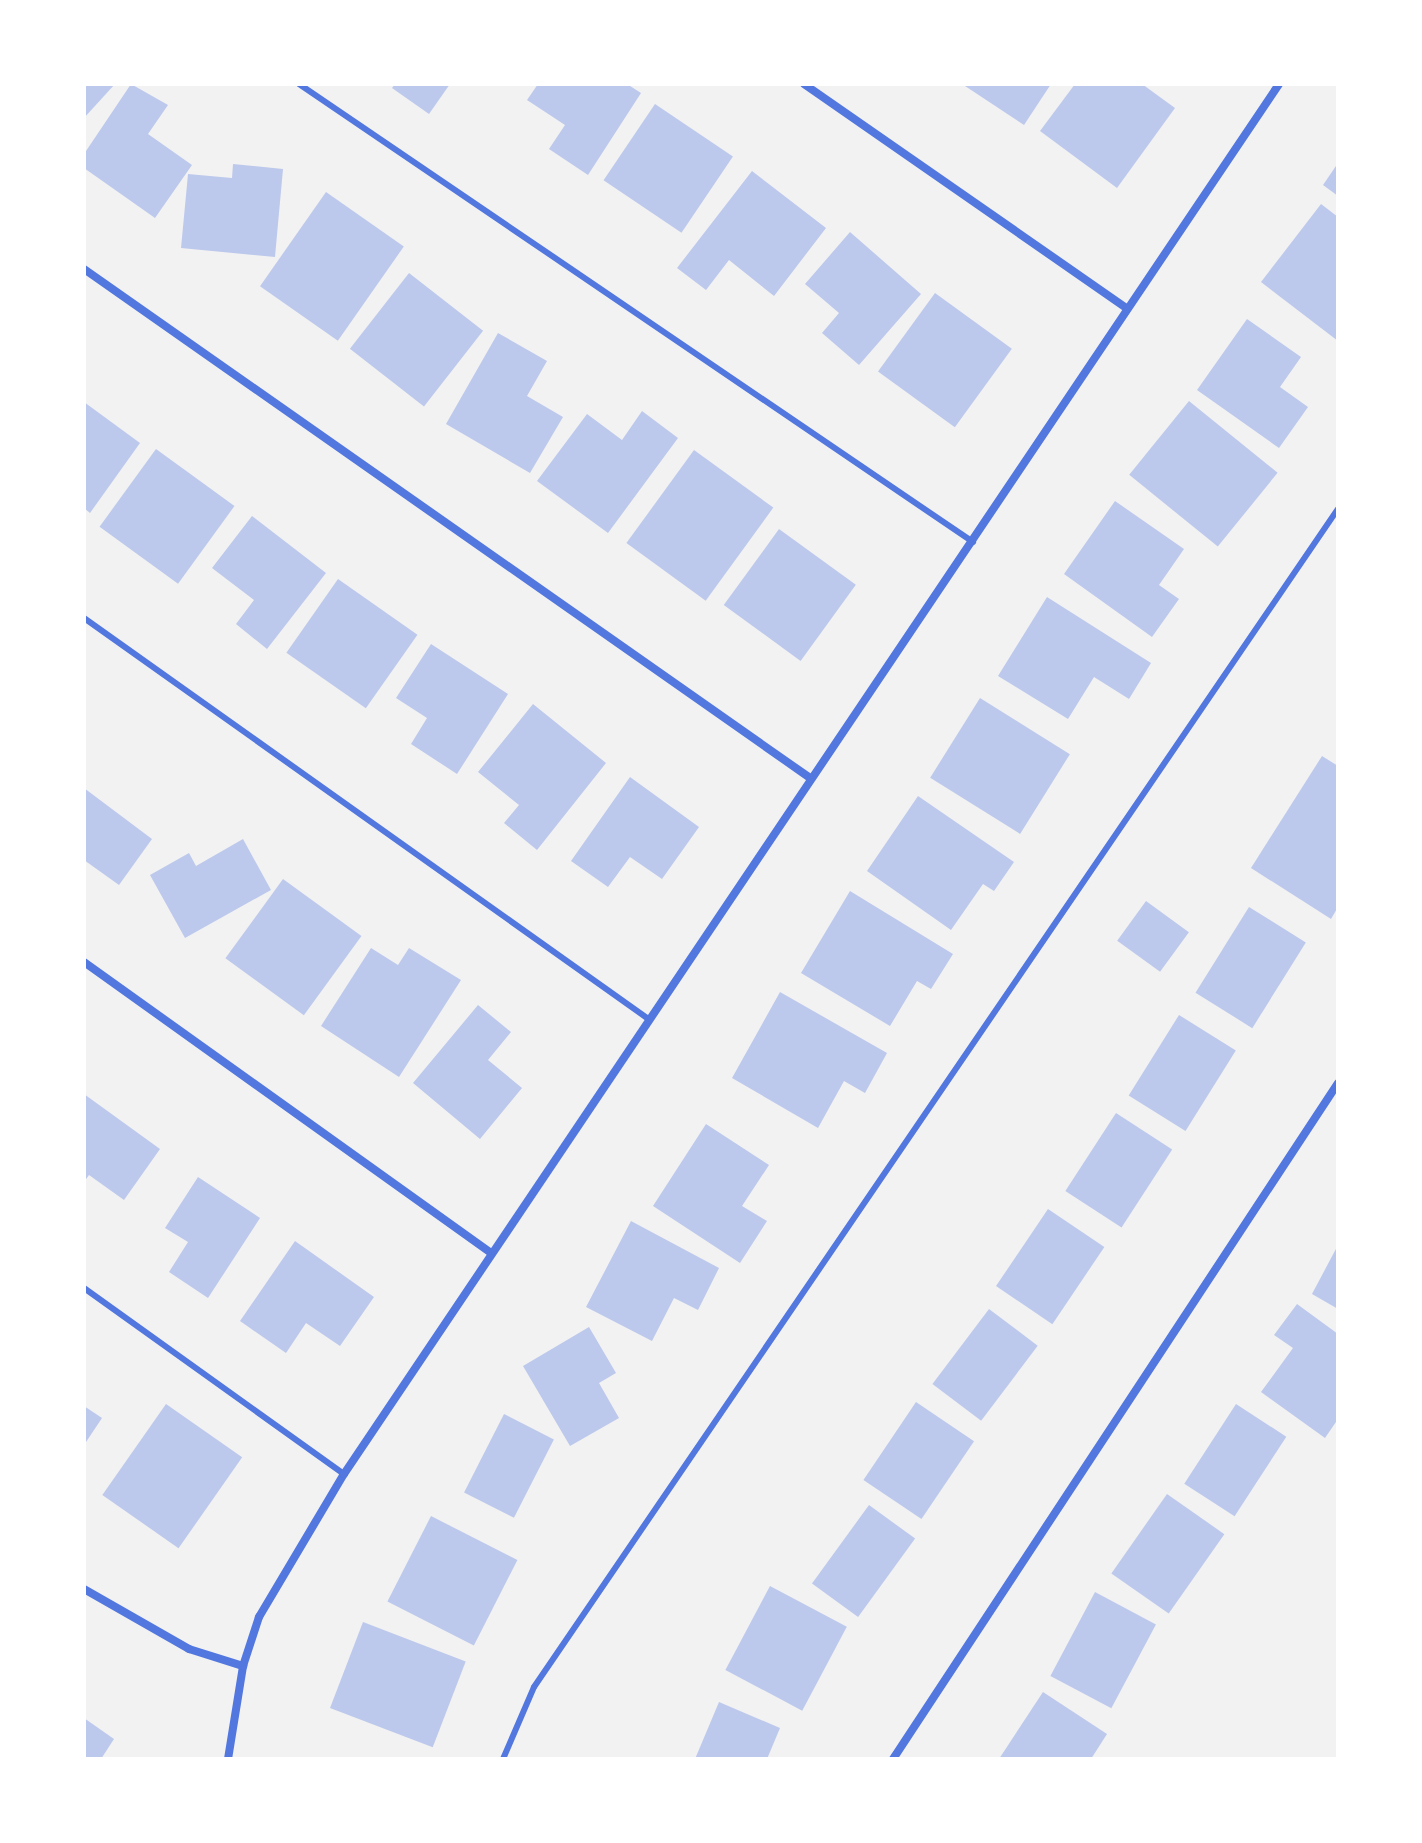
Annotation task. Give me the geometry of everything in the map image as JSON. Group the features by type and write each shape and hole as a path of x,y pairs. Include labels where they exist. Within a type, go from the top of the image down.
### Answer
{"street":[{"path":"804,84 1126,308"},
{"path":"228,1759 243,1666 259,1617 344,1474 647,1018 973,542 1126,308 1279,84"},
{"path":"84,269 810,778"},
{"path":"84,962 491,1253"},
{"path":"893,1759 1338,1083"},
{"path":"84,1589 189,1649 243,1666"}],"lane":[{"path":"299,84 973,542"},
{"path":"503,1759 534,1687 1338,509"},
{"path":"84,618 647,1018"},
{"path":"84,1288 344,1474"}],"building":[{"path":"84,84 115,84 84,118"},
{"path":"131,84 168,105 148,134 192,165 155,218 84,168 84,154"},
{"path":"395,84 450,84 429,114 392,88"},
{"path":"538,84 627,84 641,93 588,175 549,149 565,125 527,100"},
{"path":"962,84 1051,84 1024,125"},
{"path":"1075,84 1142,84 1175,108 1117,188 1040,131"},
{"path":"655,104 733,157 681,233 604,180"},
{"path":"1338,163 1338,196 1323,185"},
{"path":"233,164 283,169 275,257 181,248 188,174 232,178"},
{"path":"752,171 826,228 774,296 729,260 706,290 677,268"},
{"path":"326,192 404,246 338,341 260,286"},
{"path":"1321,204 1338,217 1338,341 1261,282"},
{"path":"850,232 921,294 859,365 822,333 839,313 805,284"},
{"path":"409,273 483,331 424,407 350,349"},
{"path":"935,293 1012,349 955,427 878,371"},
{"path":"1247,319 1301,357 1280,387 1308,407 1279,448 1197,390"},
{"path":"498,333 547,361 527,396 563,417 530,473 446,424"},
{"path":"1189,401 1278,473 1218,547 1129,475"},
{"path":"84,402 140,443 90,513 84,508"},
{"path":"642,411 678,438 608,533 537,481 587,414 622,440"},
{"path":"156,449 234,506 178,584 100,527"},
{"path":"694,450 773,508 706,601 626,543"},
{"path":"1115,501 1184,549 1159,585 1179,599 1152,637 1064,574"},
{"path":"252,516 326,573 267,649 236,624 254,600 212,568"},
{"path":"779,529 856,585 801,661 724,605"},
{"path":"338,579 417,635 366,708 286,653"},
{"path":"1047,597 1151,663 1129,699 1094,677 1068,719 998,676"},
{"path":"431,644 508,694 457,774 411,744 427,718 396,698"},
{"path":"980,698 1070,754 1020,834 930,778"},
{"path":"533,704 606,763 537,850 504,823 519,805 478,772"},
{"path":"1322,756 1338,766 1338,907 1331,919 1251,868"},
{"path":"630,777 699,827 662,879 630,857 608,887 571,861"},
{"path":"84,788 152,839 119,885 84,860"},
{"path":"918,796 1014,862 994,891 983,884 951,930 867,871"},
{"path":"243,839 271,890 185,938 150,875 189,853 196,866"},
{"path":"283,879 361,936 304,1015 225,958"},
{"path":"850,891 953,954 931,989 917,981 890,1026 801,973"},
{"path":"1146,901 1189,932 1160,972 1117,941"},
{"path":"1249,907 1306,943 1252,1028 1195,993"},
{"path":"371,948 398,965 409,948 461,980 399,1077 321,1026"},
{"path":"780,992 887,1053 865,1093 844,1081 818,1128 732,1078"},
{"path":"478,1005 511,1032 488,1060 522,1088 480,1139 413,1083"},
{"path":"1179,1015 1236,1051 1185,1131 1129,1096"},
{"path":"84,1094 160,1149 124,1200 89,1175 84,1182"},
{"path":"1116,1113 1172,1149 1122,1227 1065,1191"},
{"path":"706,1124 769,1165 742,1206 767,1221 740,1263 653,1206"},
{"path":"198,1177 260,1218 208,1298 169,1272 188,1242 165,1228"},
{"path":"1048,1209 1104,1247 1052,1324 996,1286"},
{"path":"631,1221 719,1268 698,1310 674,1298 652,1341 586,1307"},
{"path":"295,1241 374,1297 340,1346 306,1323 286,1353 240,1321"},
{"path":"1338,1245 1338,1309 1312,1294"},
{"path":"1297,1304 1338,1334 1338,1419 1325,1438 1261,1392 1293,1348 1274,1335"},
{"path":"989,1309 1038,1346 981,1421 932,1384"},
{"path":"589,1327 616,1373 599,1383 619,1418 570,1446 523,1366"},
{"path":"916,1402 974,1441 921,1519 863,1480"},
{"path":"166,1404 242,1457 179,1548 102,1495"},
{"path":"1236,1404 1286,1437 1235,1516 1184,1484"},
{"path":"84,1406 102,1418 84,1445"},
{"path":"504,1414 554,1439 514,1518 464,1492"},
{"path":"1167,1494 1224,1534 1169,1614 1111,1573"},
{"path":"869,1505 915,1539 858,1617 812,1583"},
{"path":"431,1516 517,1560 474,1646 387,1602"},
{"path":"770,1586 847,1627 802,1711 725,1670"},
{"path":"1095,1592 1156,1624 1111,1708 1050,1676"},
{"path":"363,1622 466,1661 433,1747 330,1708"},
{"path":"1043,1692 1107,1734 1091,1759 999,1759"},
{"path":"719,1702 780,1728 767,1759 695,1759"},
{"path":"84,1718 114,1739 101,1759 84,1759"}]}
